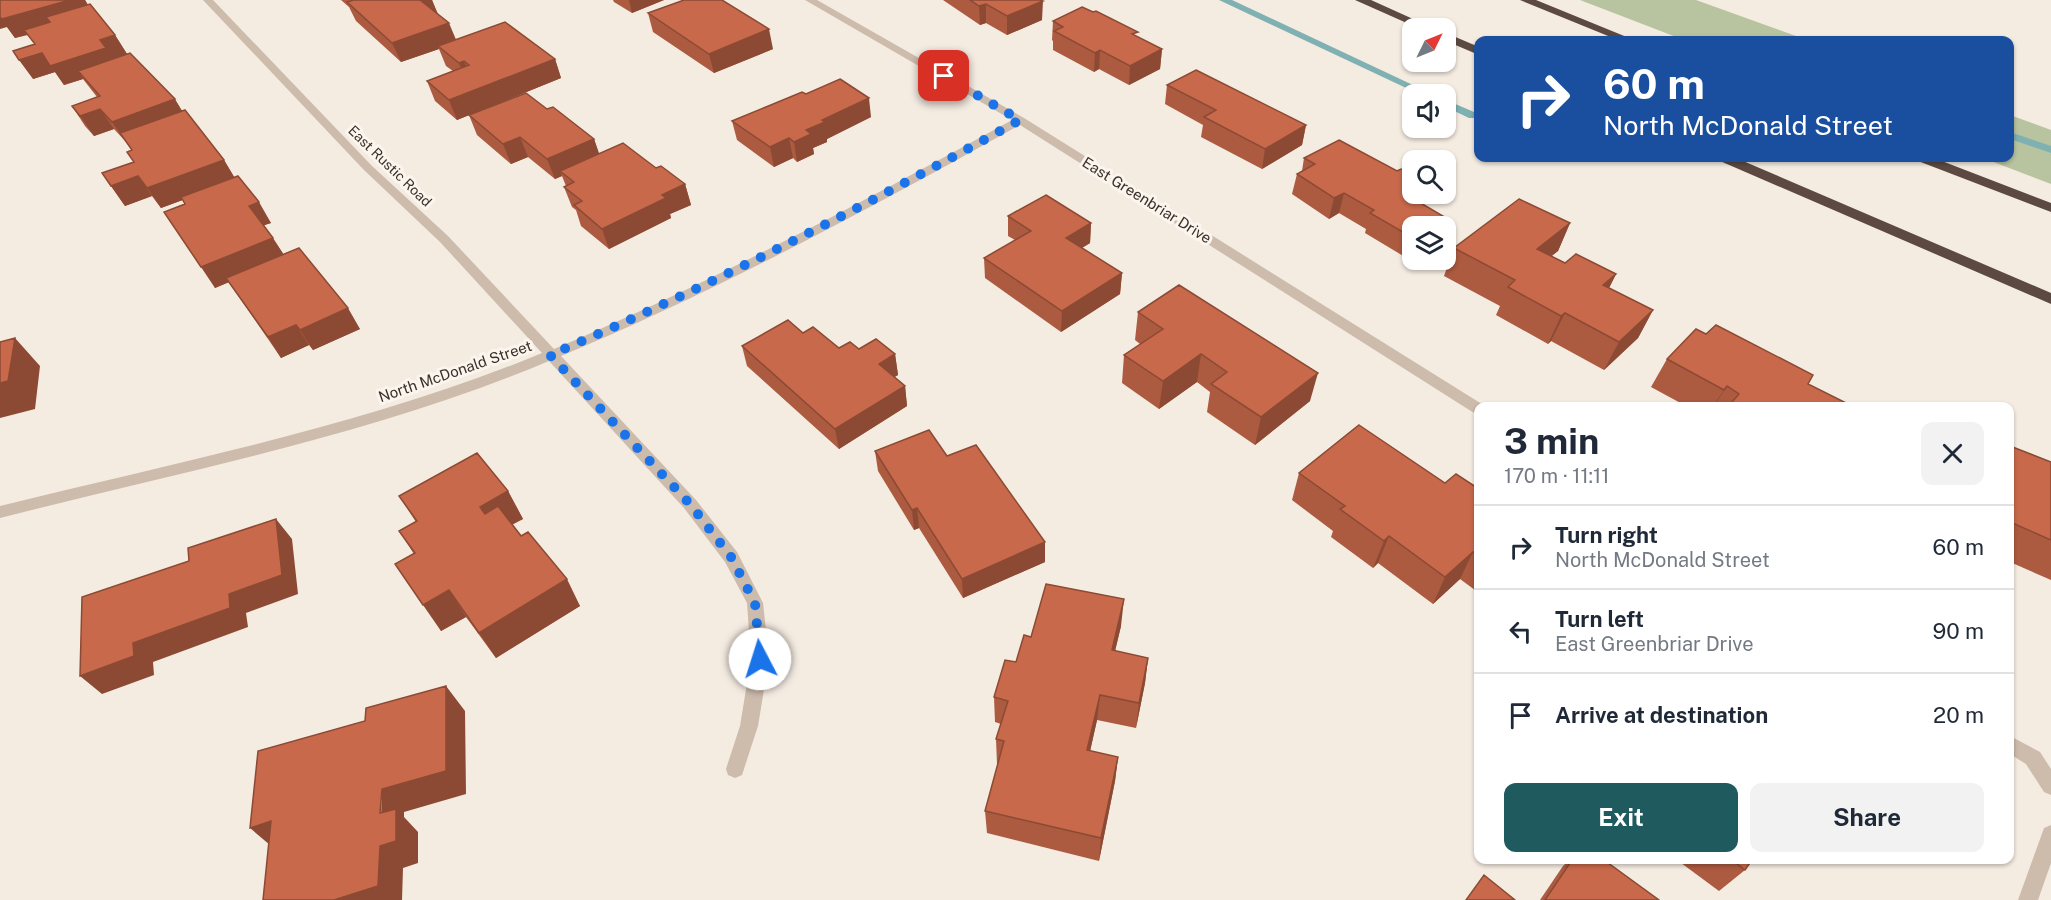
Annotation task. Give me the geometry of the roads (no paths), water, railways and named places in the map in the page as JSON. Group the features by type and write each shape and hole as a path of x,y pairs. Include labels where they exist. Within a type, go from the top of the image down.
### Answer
{"highway":[{"path":"1361,0 1403,18"},
{"path":"1526,0 1618,36"},
{"path":"1456,41 1474,49"},
{"path":"1734,162 2051,299"},
{"path":"1933,162 2051,208"}],"street":[{"name":"East Rustic Road","path":"208,0 368,168 444,239 690,504 731,557 755,603 760,659 749,726 735,768"},
{"name":"East Greenbriar Drive","path":"810,0 1020,120 1474,406"},
{"name":"North McDonald Street","path":"0,512 223,458 340,426 475,384 639,317 801,237 1020,120"},
{"path":"2014,746 2033,758 2051,786"},
{"path":"2028,900 2051,835"}],"waterway":[{"path":"1224,0 1405,84"},
{"path":"1456,108 1474,116"},
{"path":"2014,136 2051,150"}]}
